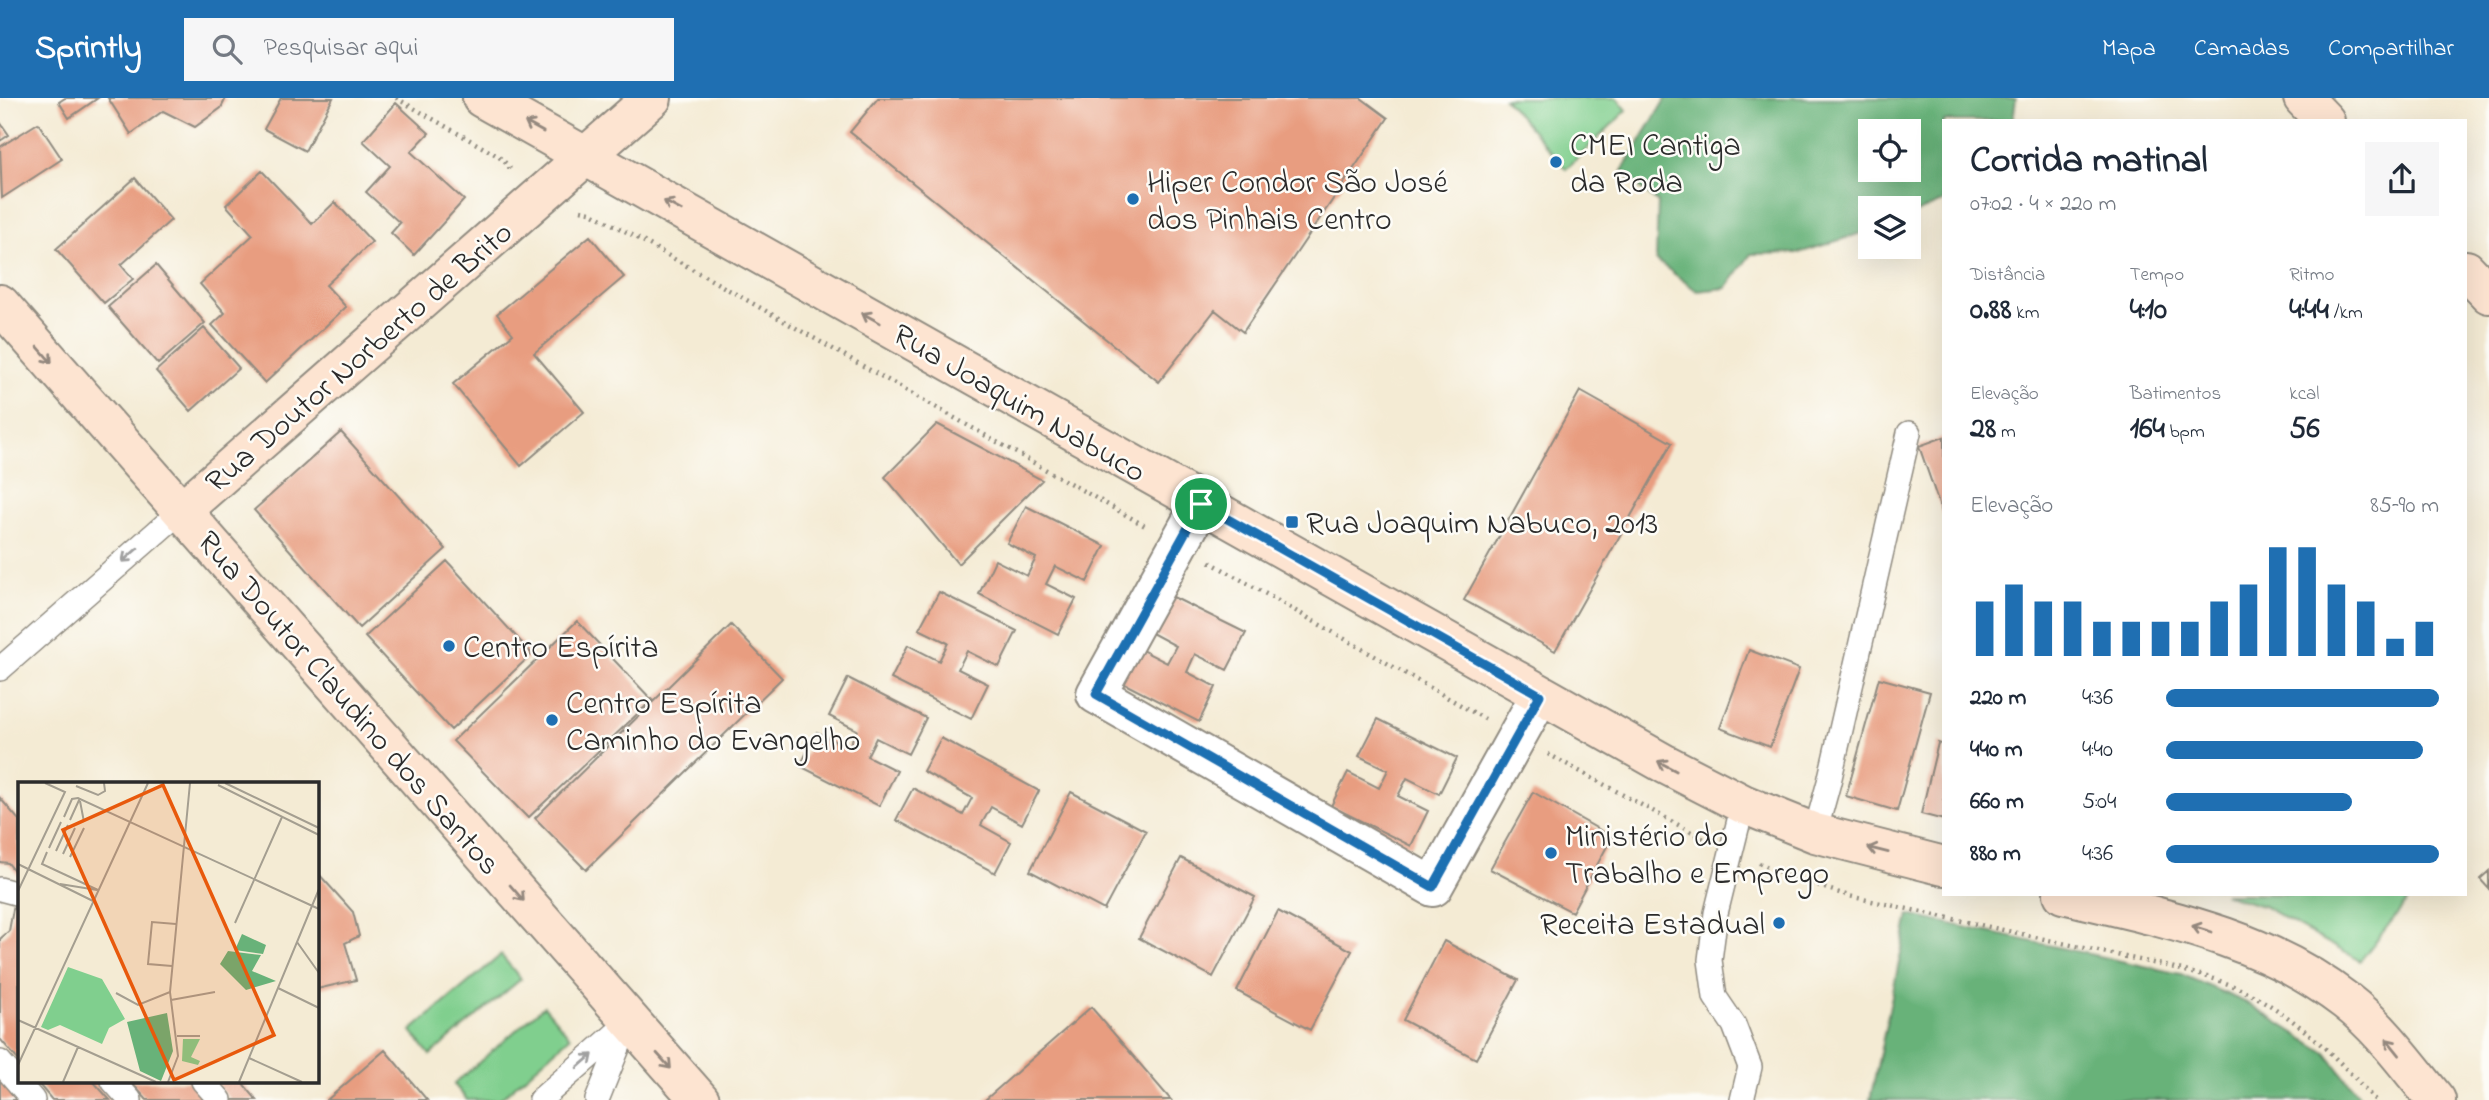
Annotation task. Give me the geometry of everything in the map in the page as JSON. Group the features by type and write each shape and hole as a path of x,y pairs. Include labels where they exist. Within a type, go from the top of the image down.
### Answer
{"main road":[{"name":"Rua Joaquim Nabuco","path":"482,98 1665,764 1743,804 1815,832 1942,865"},
{"name":"Rua Doutor Norberto de Brito","path":"182,510 652,98"},
{"path":"2303,98 2323,119"},
{"path":"2467,271 2489,294"},
{"name":"Rua Doutor Claudino dos Santos","path":"0,304 700,1100"},
{"path":"2080,896 2141,903 2201,929 2256,948 2305,972 2348,1002 2384,1037 2436,1100"}],"street":[{"path":"1201,504 1096,694 1433,887 1540,695"}],"lane":[{"path":"1815,832 1829,782 1909,433"},
{"name":"Rua Doutor Norberto de Brito","path":"0,669 182,510"},
{"path":"1742,1100 1750,1067 1734,1025 1714,997 1710,960 1716,913 1743,804"},
{"path":"540,1100 629,1022"},
{"path":"597,1100 629,1022"},
{"path":"0,1062 33,1100"},
{"path":"114,1082 130,1100"},
{"path":"204,1082 220,1100"}],"path":[{"path":"396,98 498,156 509,166 511,175"},
{"path":"570,212 579,209 590,212 1152,529"},
{"path":"1202,558 1487,720"},
{"path":"1538,748 1676,825 1788,876 1849,896 2171,967 2223,982 2265,1002 2302,1028 2348,1070 2375,1100"}],"green space":[{"path":"1504,98 1617,98 1627,110 1566,169"},
{"path":"1666,98 2016,98 2013,119 1942,119 1942,202 1921,211 1921,196 1858,196 1858,234 1799,253 1751,254 1726,288 1697,291 1656,260 1658,203 1622,171"},
{"path":"2230,896 2411,896 2360,961 2263,906"},
{"path":"1909,915 2181,974 2249,1004 2326,1053 2363,1100 1870,1100"},
{"path":"501,955 521,979 430,1055 411,1031"},
{"path":"544,1006 570,1037 499,1100 467,1100 454,1084"}],"building":[{"path":"65,98 98,98 69,118 59,102"},
{"path":"108,98 226,98 221,108 195,127 163,111 131,134"},
{"path":"281,98 333,98 305,151 264,129"},
{"name":"Hiper Condor São José dos Pinhais Centro","path":"878,98 1361,98 1388,118 1243,332 1215,310 1159,382 850,132"},
{"path":"396,103 429,133 411,152 464,200 414,255 391,233 400,223 366,192 390,166 363,141"},
{"path":"0,122 9,135 0,141"},
{"path":"38,123 62,159 2,198 0,147"},
{"path":"262,171 312,224 335,202 372,242 326,285 346,307 265,383 212,325 225,313 200,284 253,235 226,205"},
{"path":"135,178 171,220 121,265 133,279 104,303 56,249"},
{"path":"590,236 624,277 534,353 584,412 521,466 453,384 513,334 497,314"},
{"path":"156,265 205,323 158,364 108,307"},
{"path":"204,328 239,368 191,411 156,371"},
{"path":"1580,391 1672,443 1555,651 1464,600"},
{"path":"937,424 1042,480 958,564 885,477"},
{"path":"341,432 446,549 359,628 254,510"},
{"path":"1942,438 1942,512 1919,446"},
{"path":"1026,506 1105,546 1087,582 1055,566 1046,584 1076,599 1058,634 979,594 995,560 1027,576 1036,558 1007,543"},
{"name":"Centro Espírita","path":"447,561 532,654 451,730 365,637"},
{"path":"939,592 1017,631 999,667 967,651 958,669 988,684 971,719 891,679 908,645 939,661 948,643 919,629"},
{"path":"1167,594 1246,633 1227,670 1195,654 1187,672 1216,687 1199,722 1119,681 1136,647 1167,663 1176,646 1148,631"},
{"name":"Centro Espírita Caminho do Evangelho","path":"577,621 652,700 528,818 453,741"},
{"path":"731,625 782,678 586,870 535,818"},
{"path":"1749,650 1799,669 1770,747 1720,728"},
{"path":"848,678 926,718 908,754 876,738 867,756 897,771 879,806 800,766 817,732 848,748 857,730 829,716"},
{"path":"1879,678 1930,692 1897,811 1846,796"},
{"path":"1378,719 1457,758 1439,794 1407,778 1398,796 1428,811 1411,846 1331,806 1348,772 1379,788 1388,770 1359,756"},
{"path":"941,738 1039,791 1022,824 991,807 981,825 1011,842 995,873 896,820 913,788 963,815 972,798 923,771"},
{"path":"1938,743 1942,744 1942,819 1921,814"},
{"path":"1071,792 1146,831 1104,910 1030,871"},
{"name":"Ministério do Trabalho e Emprego","path":"1533,792 1612,837 1572,912 1490,869"},
{"path":"0,798 18,819 18,876 8,863 0,862"},
{"path":"1181,858 1255,897 1213,977 1139,938"},
{"path":"2489,871 2489,889 2480,879"},
{"path":"318,873 353,912 359,936 345,943 356,980 318,989"},
{"path":"18,882 18,1060 0,1039 0,939 9,931"},
{"path":"1278,911 1352,951 1310,1030 1237,991"},
{"path":"1444,941 1518,980 1476,1059 1403,1020"},
{"path":"1091,1007 1171,1100 985,1100"},
{"path":"385,1050 427,1100 327,1100"},
{"path":"0,1079 18,1100 0,1100"},
{"path":"37,1082 94,1082 110,1100 52,1100"},
{"path":"131,1082 193,1082 209,1100 147,1100"},
{"path":"215,1082 242,1082 257,1100 231,1100"}],"place":[{"name":"CMEI Cantiga da Roda","path":"1556,162"},
{"name":"Hiper Condor São José dos Pinhais Centro","path":"1133,199"},
{"name":"Rua Joaquim Nabuco, 2013","path":"1292,522"},
{"name":"Centro Espírita","path":"449,646"},
{"name":"Centro Espírita Caminho do Evangelho","path":"552,720"},
{"name":"Ministério do Trabalho e Emprego","path":"1551,853"},
{"name":"Receita Estadual","path":"1779,923"}],"route":[{"path":"1201,504 1540,695 1433,887 1096,694 1201,504"}]}
